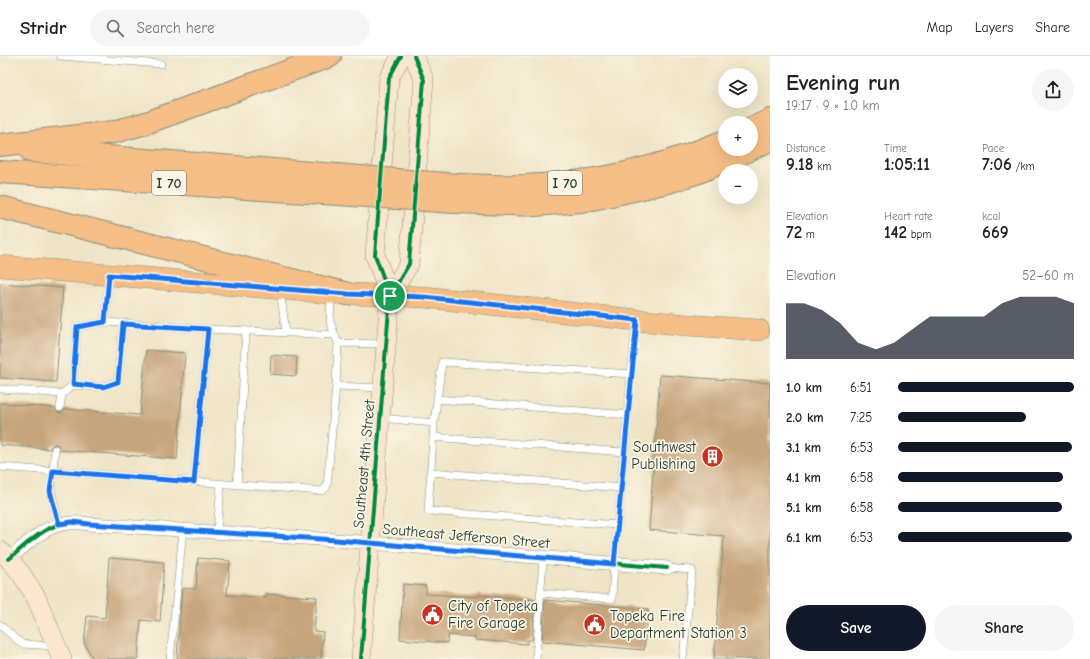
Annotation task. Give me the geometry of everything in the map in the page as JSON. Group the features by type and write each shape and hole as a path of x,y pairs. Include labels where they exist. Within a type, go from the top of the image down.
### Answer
{"highway":[{"path":"0,146 114,132 146,123 330,56"},
{"name":"I 70","path":"0,146 38,152 337,184 456,193 535,205 582,201 668,182 699,172 764,131"},
{"name":"I 70","path":"456,193 566,182 618,175 671,161 718,144"},
{"name":"I 70","path":"0,172 337,184"},
{"path":"0,207 339,294"}],"main road":[{"path":"0,266 339,294 424,297 687,325 765,330"}],"street":[{"name":"Southeast 4th Street","path":"361,659 390,296 375,255 389,78 401,56"},
{"name":"Southeast 4th Street","path":"390,296 409,264 424,80 414,56"},
{"name":"Southeast Jefferson Street","path":"65,523 370,543 667,568"},
{"path":"59,653 36,597 22,575 5,555 44,531 65,523"}],"lane":[{"path":"60,56 92,57 161,64"},
{"path":"105,322 109,275"},
{"path":"280,289 286,332"},
{"path":"0,467 322,491 327,487 336,386 338,343 330,322 339,294"},
{"path":"540,593 612,599 637,320"},
{"path":"60,408 62,394 73,384 77,327 105,322 208,329 335,334"},
{"path":"73,384 103,387 118,382 123,324"},
{"path":"194,482 208,329"},
{"path":"237,485 246,330"},
{"path":"338,343 386,344"},
{"path":"618,525 428,511 434,423 442,362 632,374"},
{"path":"336,386 382,388"},
{"path":"2,389 62,394"},
{"path":"437,399 628,414"},
{"path":"380,418 434,423"},
{"path":"433,437 624,452"},
{"path":"55,449 50,491 65,523"},
{"path":"430,472 621,488"},
{"path":"217,532 221,484"},
{"path":"170,659 183,530"},
{"path":"536,659 543,558"},
{"path":"667,568 692,570 684,659"},
{"path":"0,625 22,644 59,653"}],"building":[{"path":"0,283 63,288 56,382 0,378"},
{"path":"146,350 185,353 177,459 60,450 58,445 55,444 51,446 50,449 0,445 0,403 55,408 57,412 60,413 65,409 140,415"},
{"path":"271,355 297,357 296,376 270,374"},
{"name":"Southwest Publishing","path":"660,375 770,383 770,659 714,659 724,536 649,530"},
{"path":"109,558 164,562 160,622 141,620 138,659 93,659 84,643 87,616 105,618"},
{"path":"198,558 230,561 227,595 266,598 266,594 317,597 314,631 323,632 321,659 177,659 182,588 196,589"},
{"path":"403,584 426,586 426,594 478,597 478,595 535,600 532,640 527,640 527,644 475,640 475,637 448,635 447,643 400,639"},
{"name":"Topeka Fire Department Station 3","path":"545,600 648,609 644,650 542,641"}],"cycle path":[{"path":"361,659 390,296 375,255 389,78 401,56"},
{"path":"390,296 409,264 424,80 414,56"},
{"path":"9,559 36,536 54,526 65,523 76,523 336,540 667,568"}],"place":[{"name":"Southwest Publishing","path":"712,456"},
{"name":"City of Topeka Fire Garage","path":"432,615"},
{"name":"Topeka Fire Department Station 3","path":"595,625"}],"route":[{"path":"109,275 331,293 390,296 424,297 637,320 614,564 336,540 89,524 80,522 59,524 50,491 53,471 194,482 208,329 123,324 118,382 103,387 73,384 77,327 105,322 109,275"}]}
